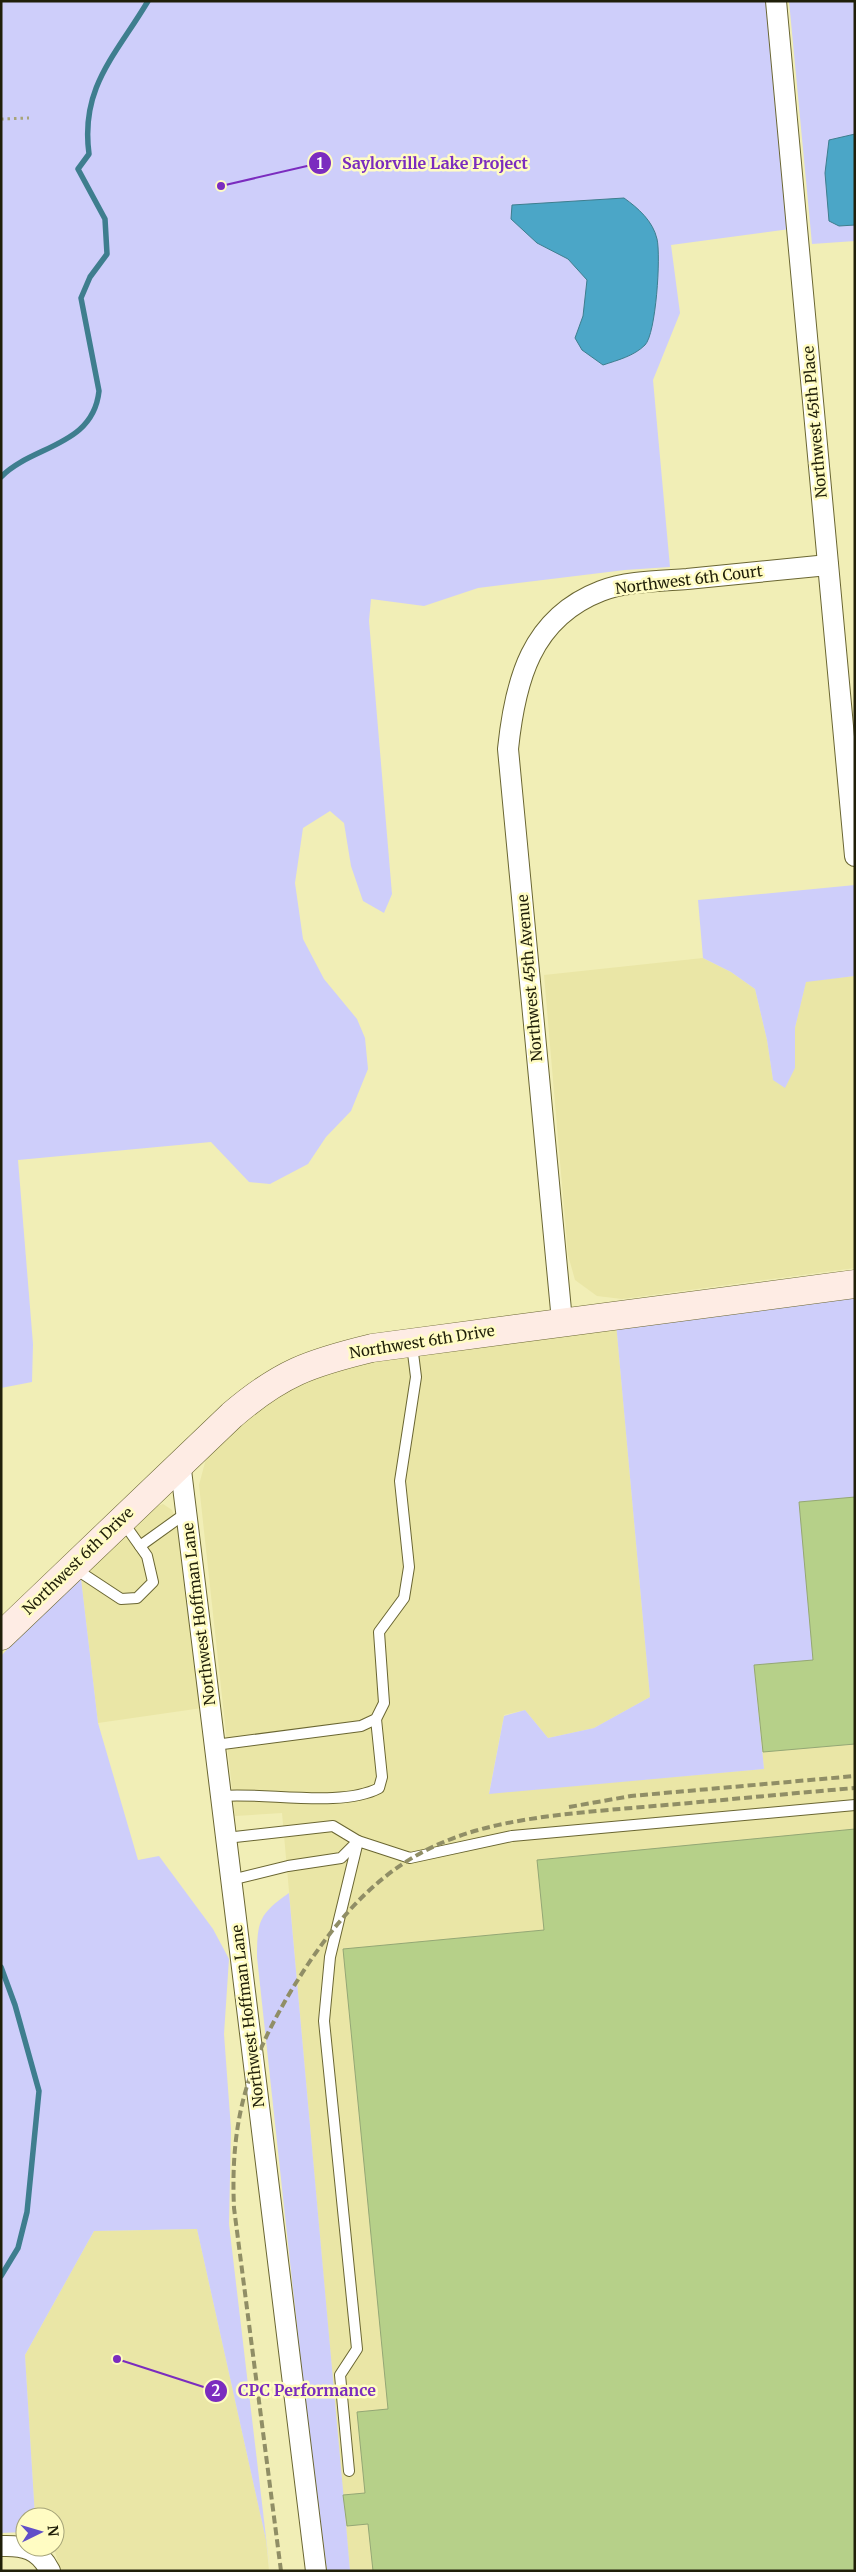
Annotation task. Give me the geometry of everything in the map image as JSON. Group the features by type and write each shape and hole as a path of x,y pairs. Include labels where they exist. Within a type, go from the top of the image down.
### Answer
{"main road":[{"name":"Northwest 6th Drive","path":"1,1636 180,1462 254,1396 294,1371 328,1358 372,1348 562,1321 855,1284"}],"street":[{"name":"Northwest 45th Place","path":"776,1 854,849"},
{"name":"Northwest 6th Court","path":"538,641 556,620 577,603 602,591 636,583 828,565"},
{"name":"Northwest 45th Avenue","path":"538,641 526,664 512,706 508,749 562,1321"},
{"name":"Northwest Hoffman Lane","path":"180,1462 316,2571"},
{"path":"11,2546 36,2552 44,2560 50,2571"}],"lane":[{"path":"221,1796 244,1794 316,1799 368,1794 379,1788 382,1777 376,1719 384,1703 379,1632 404,1598 409,1567 400,1481 416,1377 411,1342"},
{"path":"140,1546 186,1513"},
{"path":"72,1566 121,1599 137,1598 153,1582 147,1556 121,1519"},
{"path":"215,1745 360,1726 376,1719"},
{"path":"226,1838 333,1826 358,1841 410,1858 512,1836 855,1805"},
{"path":"231,1880 288,1866 341,1858 358,1841"},
{"path":"349,2471 340,2375 357,2348 324,2021 330,1958 358,1841"}],"path":[{"path":"1,119 29,118"}],"shaded area":[{"path":"1,1 768,1 790,229 671,245 680,313 653,380 670,567 625,570 478,588 424,606 371,599 369,621 392,894 384,913 363,901 351,866 344,823 330,811 303,828 295,883 303,939 324,979 357,1019 365,1038 368,1069 351,1111 326,1137 308,1164 270,1184 249,1182 211,1142 18,1160 33,1344 32,1382 1,1388"},
{"path":"789,1 855,1 855,241 812,244"},
{"path":"855,134 855,225 839,226 829,221 825,173 829,140"},
{"path":"624,198 640,211 652,226 657,239 658,277 655,311 649,338 645,345 631,355 603,365 582,350 575,338 583,316 587,280 568,259 537,243 511,219 512,205"},
{"path":"855,885 855,976 806,982 795,1028 795,1068 785,1088 773,1080 767,1040 755,989 731,972 703,958 698,900"},
{"path":"703,958 731,972 755,989 767,1040 773,1080 795,1068 795,1028 806,981 855,976 855,1268 622,1299 597,1296 575,1280 568,1255 544,975"},
{"path":"855,1293 855,1497 799,1502 813,1660 754,1666 764,1769 489,1794 504,1716 525,1710 548,1738 594,1728 650,1697 616,1323"},
{"path":"616,1323 650,1697 594,1728 548,1738 525,1710 504,1715 489,1793 764,1769 754,1665 813,1660 799,1502 855,1497 855,2571 350,2571 282,1813 235,1816 199,1485 207,1455 278,1392 325,1368"},
{"path":"163,1504 172,1510 183,1540 202,1708 98,1723 80,1570 146,1510"},
{"path":"80,1570 98,1723 138,1860 159,1856 213,1929 229,1959 224,2034 231,2129 229,2224 270,2571 266,2540 197,2229 94,2231 25,2355 34,2507 15,2507 15,2532 1,2533 1,1656"},
{"path":"289,1893 350,2571 327,2571 307,2419 257,1957 259,1926 262,1919 271,1907"},
{"path":"197,2229 266,2540 269,2571 60,2571 56,2557 65,2557 65,2507 34,2507 25,2355 94,2231"}],"building":[{"path":"855,1497 855,1744 763,1752 754,1665 813,1660 799,1502"},
{"path":"855,1829 855,2571 373,2571 368,2524 347,2526 343,2495 365,2493 357,2412 388,2409 343,1949 544,1930 537,1860"}],"waterway":[{"path":"1,477 14,466 74,434 86,424 94,409 99,391 81,298 90,277 107,254 105,219 78,169 89,154 88,130 90,109 95,90 113,55 148,1"},
{"path":"1,1967 15,2005 39,2091 27,2212 18,2248 1,2276"}],"railway":[{"path":"569,1807 631,1796 855,1776"},
{"path":"281,2571 234,2208 235,2146 245,2092 265,2040 294,1986 330,1934 365,1894 402,1864 441,1843 483,1829 530,1819 583,1812 855,1788"}],"place":[{"name":"Saylorville Lake Project","path":"221,186"},
{"name":"CPC Performance","path":"117,2359"}]}
